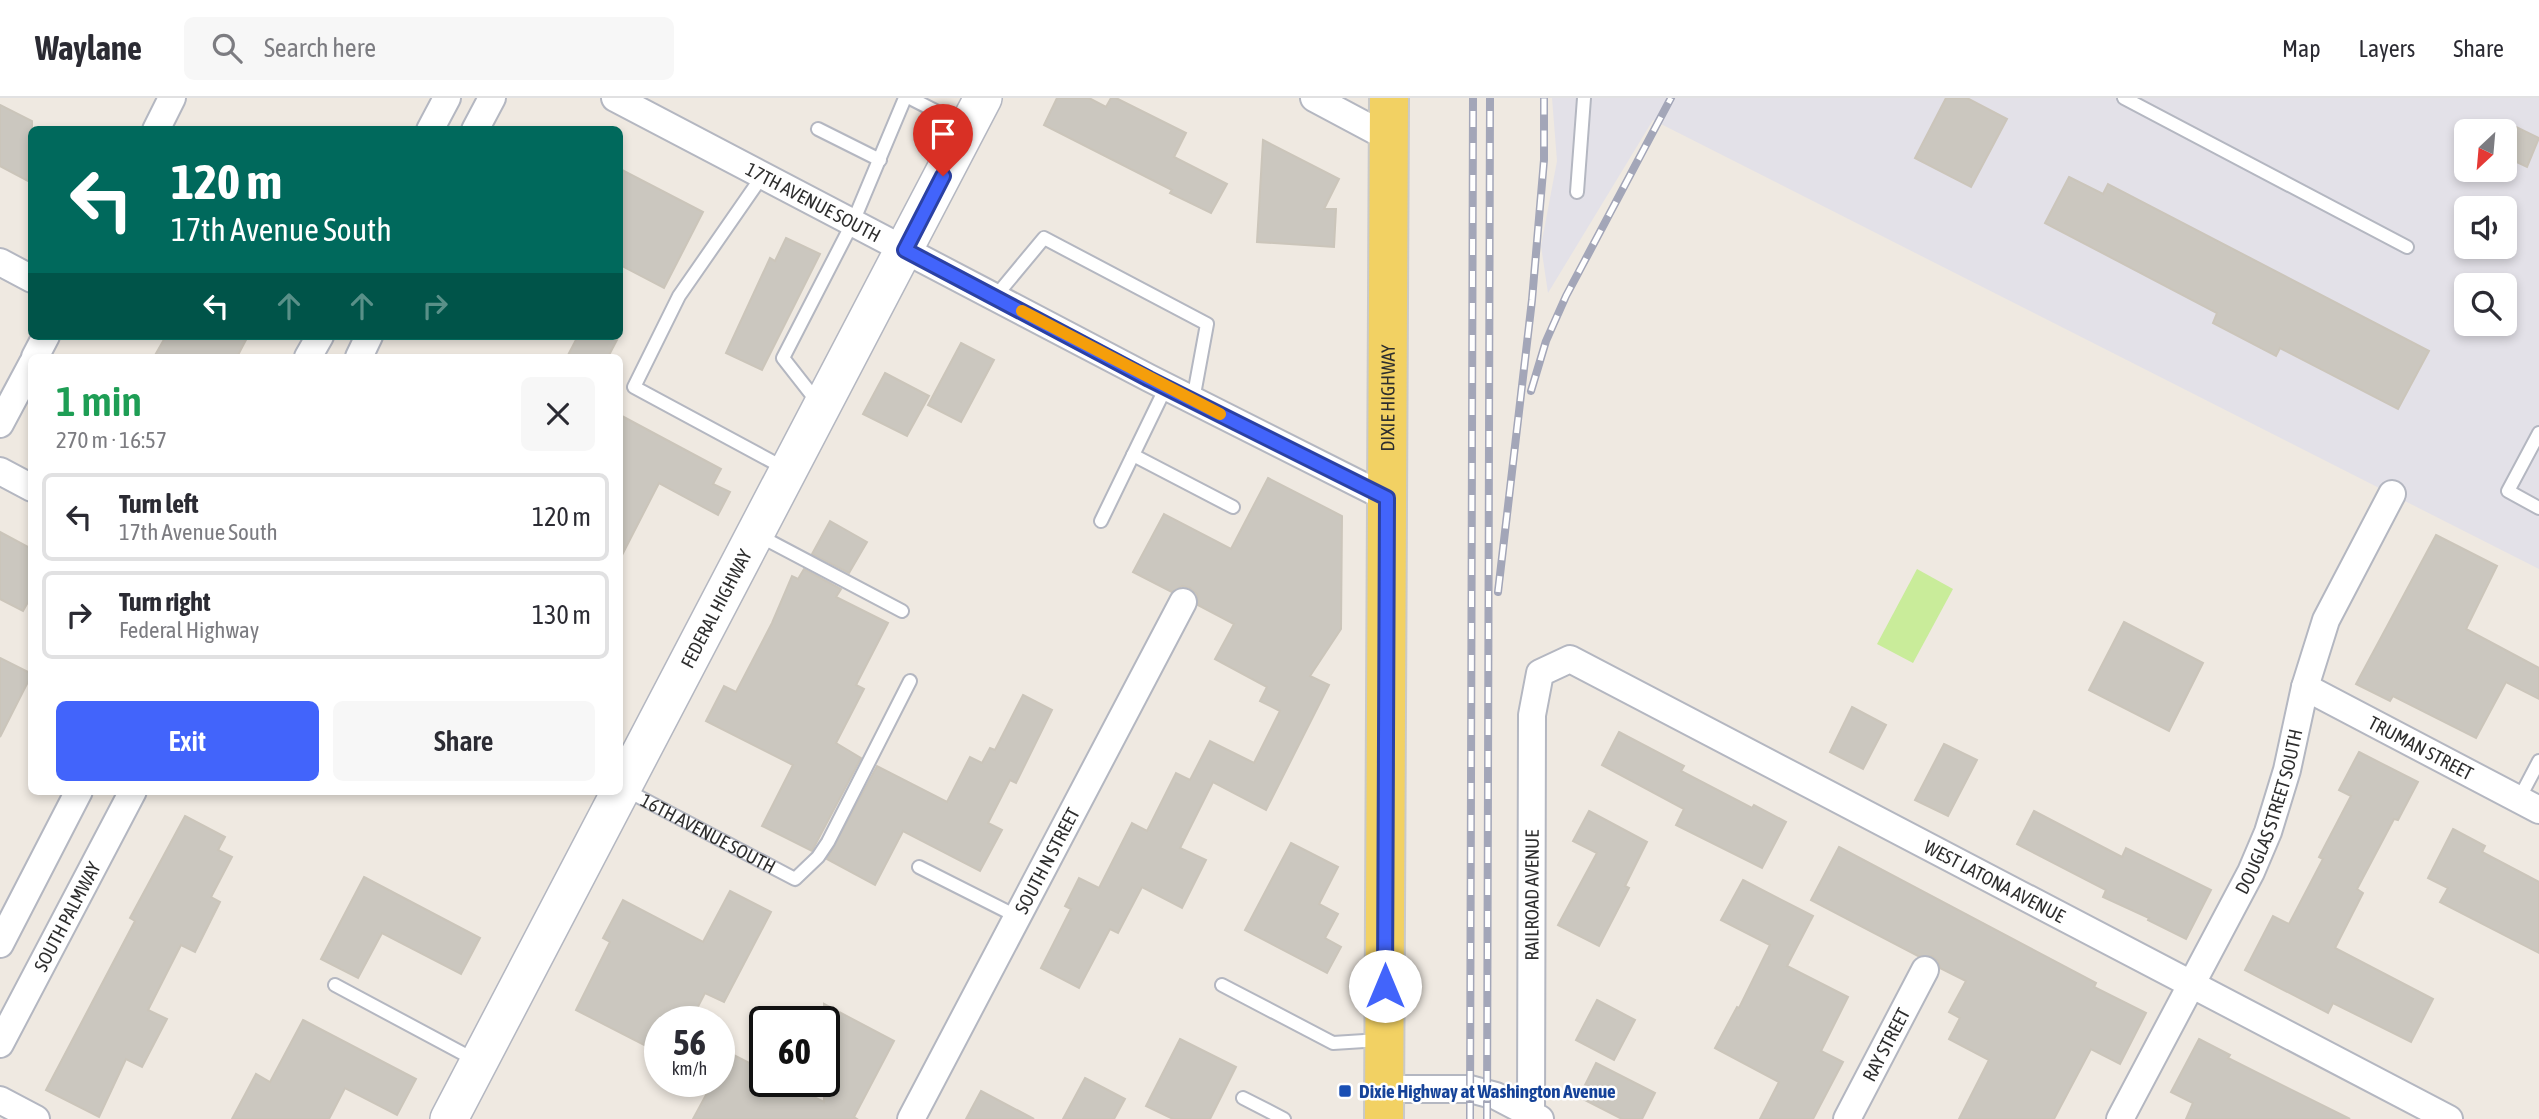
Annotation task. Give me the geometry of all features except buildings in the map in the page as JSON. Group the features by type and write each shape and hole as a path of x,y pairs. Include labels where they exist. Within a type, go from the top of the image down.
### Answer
{"main road":[{"name":"DIXIE HIGHWAY","path":"1384,1104 1390,98"},
{"name":"FEDERAL HIGHWAY","path":"623,786 976,113"},
{"name":"FEDERAL HIGHWAY","path":"449,1119 618,795"}],"street":[{"path":"158,126 172,98"},
{"path":"432,126 447,98"},
{"path":"477,126 492,98"},
{"name":"17TH AVENUE SOUTH","path":"614,98 1166,387 1387,498"},
{"path":"1314,98 1389,138"},
{"path":"0,262 28,277"},
{"path":"0,424 28,372"},
{"path":"0,471 28,486"},
{"name":"DOUGLAS STREET SOUTH","path":"2120,1119 2251,872 2268,832 2287,770 2305,687 2326,620 2392,494"},
{"name":"SOUTH N STREET","path":"911,1119 1184,602"},
{"name":"WEST LATONA AVENUE","path":"1540,673 1570,659 2449,1119"},
{"name":"RAILROAD AVENUE","path":"1534,1117 1532,715 1540,673"},
{"name":"TRUMAN STREET","path":"2305,687 2529,804"},
{"path":"0,944 77,795"},
{"name":"SOUTH PALMWAY","path":"0,1044 131,795"},
{"name":"RAY STREET","path":"1847,1119 1925,970"},
{"path":"1384,1104 1470,1089 1496,1096 1534,1117"},
{"path":"0,1100 36,1119"}],"lane":[{"path":"822,408 783,358 853,222 907,98 976,113"},
{"path":"1577,192 1584,98"},
{"path":"2124,98 2407,247"},
{"path":"818,129 880,160"},
{"path":"763,174 679,296 634,387 789,471"},
{"path":"995,297 1044,238 1207,324 1193,400"},
{"path":"1101,521 1166,387"},
{"path":"2539,433 2508,491 2539,508"},
{"path":"1133,455 1233,507"},
{"path":"756,534 902,611"},
{"name":"16TH AVENUE SOUTH","path":"623,789 795,878 818,857 828,842 910,681"},
{"path":"2529,804 2539,761"},
{"path":"919,867 1018,917"},
{"path":"335,985 478,1062"},
{"path":"1222,985 1333,1043 1384,1040"},
{"path":"1242,1098 1284,1119"}],"shaded area":[{"path":"1552,98 2539,98 2539,569 1653,120 1548,293 1541,246 1557,161"}],"green space":[{"path":"1917,569 1953,589 1913,663 1877,644"}],"railway":[{"path":"1470,1119 1473,98"},
{"path":"1487,1119 1490,98"},
{"path":"1498,592 1532,300 1544,160 1544,98"},
{"path":"1531,391 1546,341 1566,296 1671,98"}],"slow traffic":[{"path":"1022,311 1220,414"}],"place":[{"name":"Dixie Highway at Washington Avenue","path":"1345,1091"}],"route":[{"path":"943,176 905,250 1149,379 1387,498 1385,986"}]}
